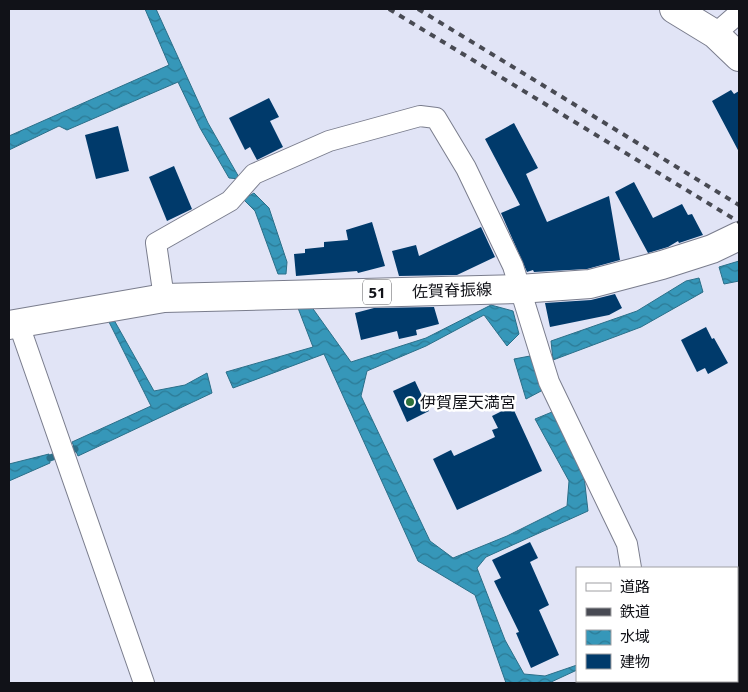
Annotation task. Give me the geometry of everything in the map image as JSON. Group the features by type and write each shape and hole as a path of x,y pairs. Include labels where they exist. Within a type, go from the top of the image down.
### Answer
{"main road":[{"path":"674,9 715,34 739,57"},
{"name":"佐賀脊振線","path":"14,323 164,298 519,288 590,284 662,265 712,249 739,236"}],"street":[{"path":"715,34 739,13"},
{"path":"164,298 156,243 230,201 254,174 329,141 420,116 436,118 466,168 513,266 549,382 627,544 631,567"},
{"path":"14,323 64,453 144,683"}],"water":[{"path":"145,9 156,9 208,123 240,179 229,178 200,128 178,82 67,130 59,126 9,150 9,136 169,65"},
{"path":"254,193 269,208 287,262 286,274 278,274 255,211 243,199"},
{"path":"739,261 739,281 724,284 719,267"},
{"path":"699,278 703,292 641,327 553,360 551,341 637,311 686,281"},
{"path":"491,305 513,311 519,334 507,346 484,315 426,346 367,371 361,396 430,541 453,558 507,536 567,506 569,481 535,419 552,412 584,476 588,511 486,557 477,568 505,640 524,674 545,676 576,665 576,670 549,683 506,683 475,595 418,561 324,354 233,388 226,372 313,347 298,308 311,306 351,362 426,338"},
{"path":"108,320 114,320 154,391 185,385 207,373 212,393 78,456 72,442 151,406"},
{"path":"530,356 543,390 526,399 514,359"},
{"path":"49,454 50,463 9,481 9,464"}],"building":[{"path":"731,90 734,94 739,91 739,152 712,101"},
{"path":"269,98 279,117 270,121 283,147 257,160 250,147 245,150 229,118"},
{"path":"514,123 538,168 526,174 547,222 609,196 620,260 587,269 534,272 533,270 527,272 501,213 520,205 485,139"},
{"path":"118,126 129,171 96,179 85,135"},
{"path":"174,166 192,209 167,221 149,177"},
{"path":"634,182 653,218 682,204 688,215 692,214 703,235 679,243 678,241 668,247 648,253 615,192"},
{"path":"372,222 385,266 358,273 357,271 296,276 294,254 305,253 305,249 324,247 324,242 348,240 346,230"},
{"path":"481,227 495,257 457,275 399,276 392,251 416,245 419,256"},
{"path":"615,294 622,308 609,315 550,327 545,303 591,300"},
{"path":"434,307 439,324 416,330 417,335 399,339 397,331 361,340 355,313 374,308"},
{"path":"706,327 728,363 708,374 705,368 697,372 681,340"},
{"name":"伊賀屋天満宮","path":"415,381 429,411 407,422 393,391"},
{"path":"512,406 542,471 457,510 433,459 451,450 454,456 495,437 492,430 498,428 492,416"},
{"path":"530,542 538,558 530,562 549,605 539,610 559,655 531,668 516,633 519,632 494,581 501,578 492,560"}],"waterway":[{"path":"50,458 75,449"}],"railway":[{"path":"389,9 739,222"},
{"path":"418,9 739,205"}],"place":[{"name":"伊賀屋天満宮","path":"410,402"}]}
